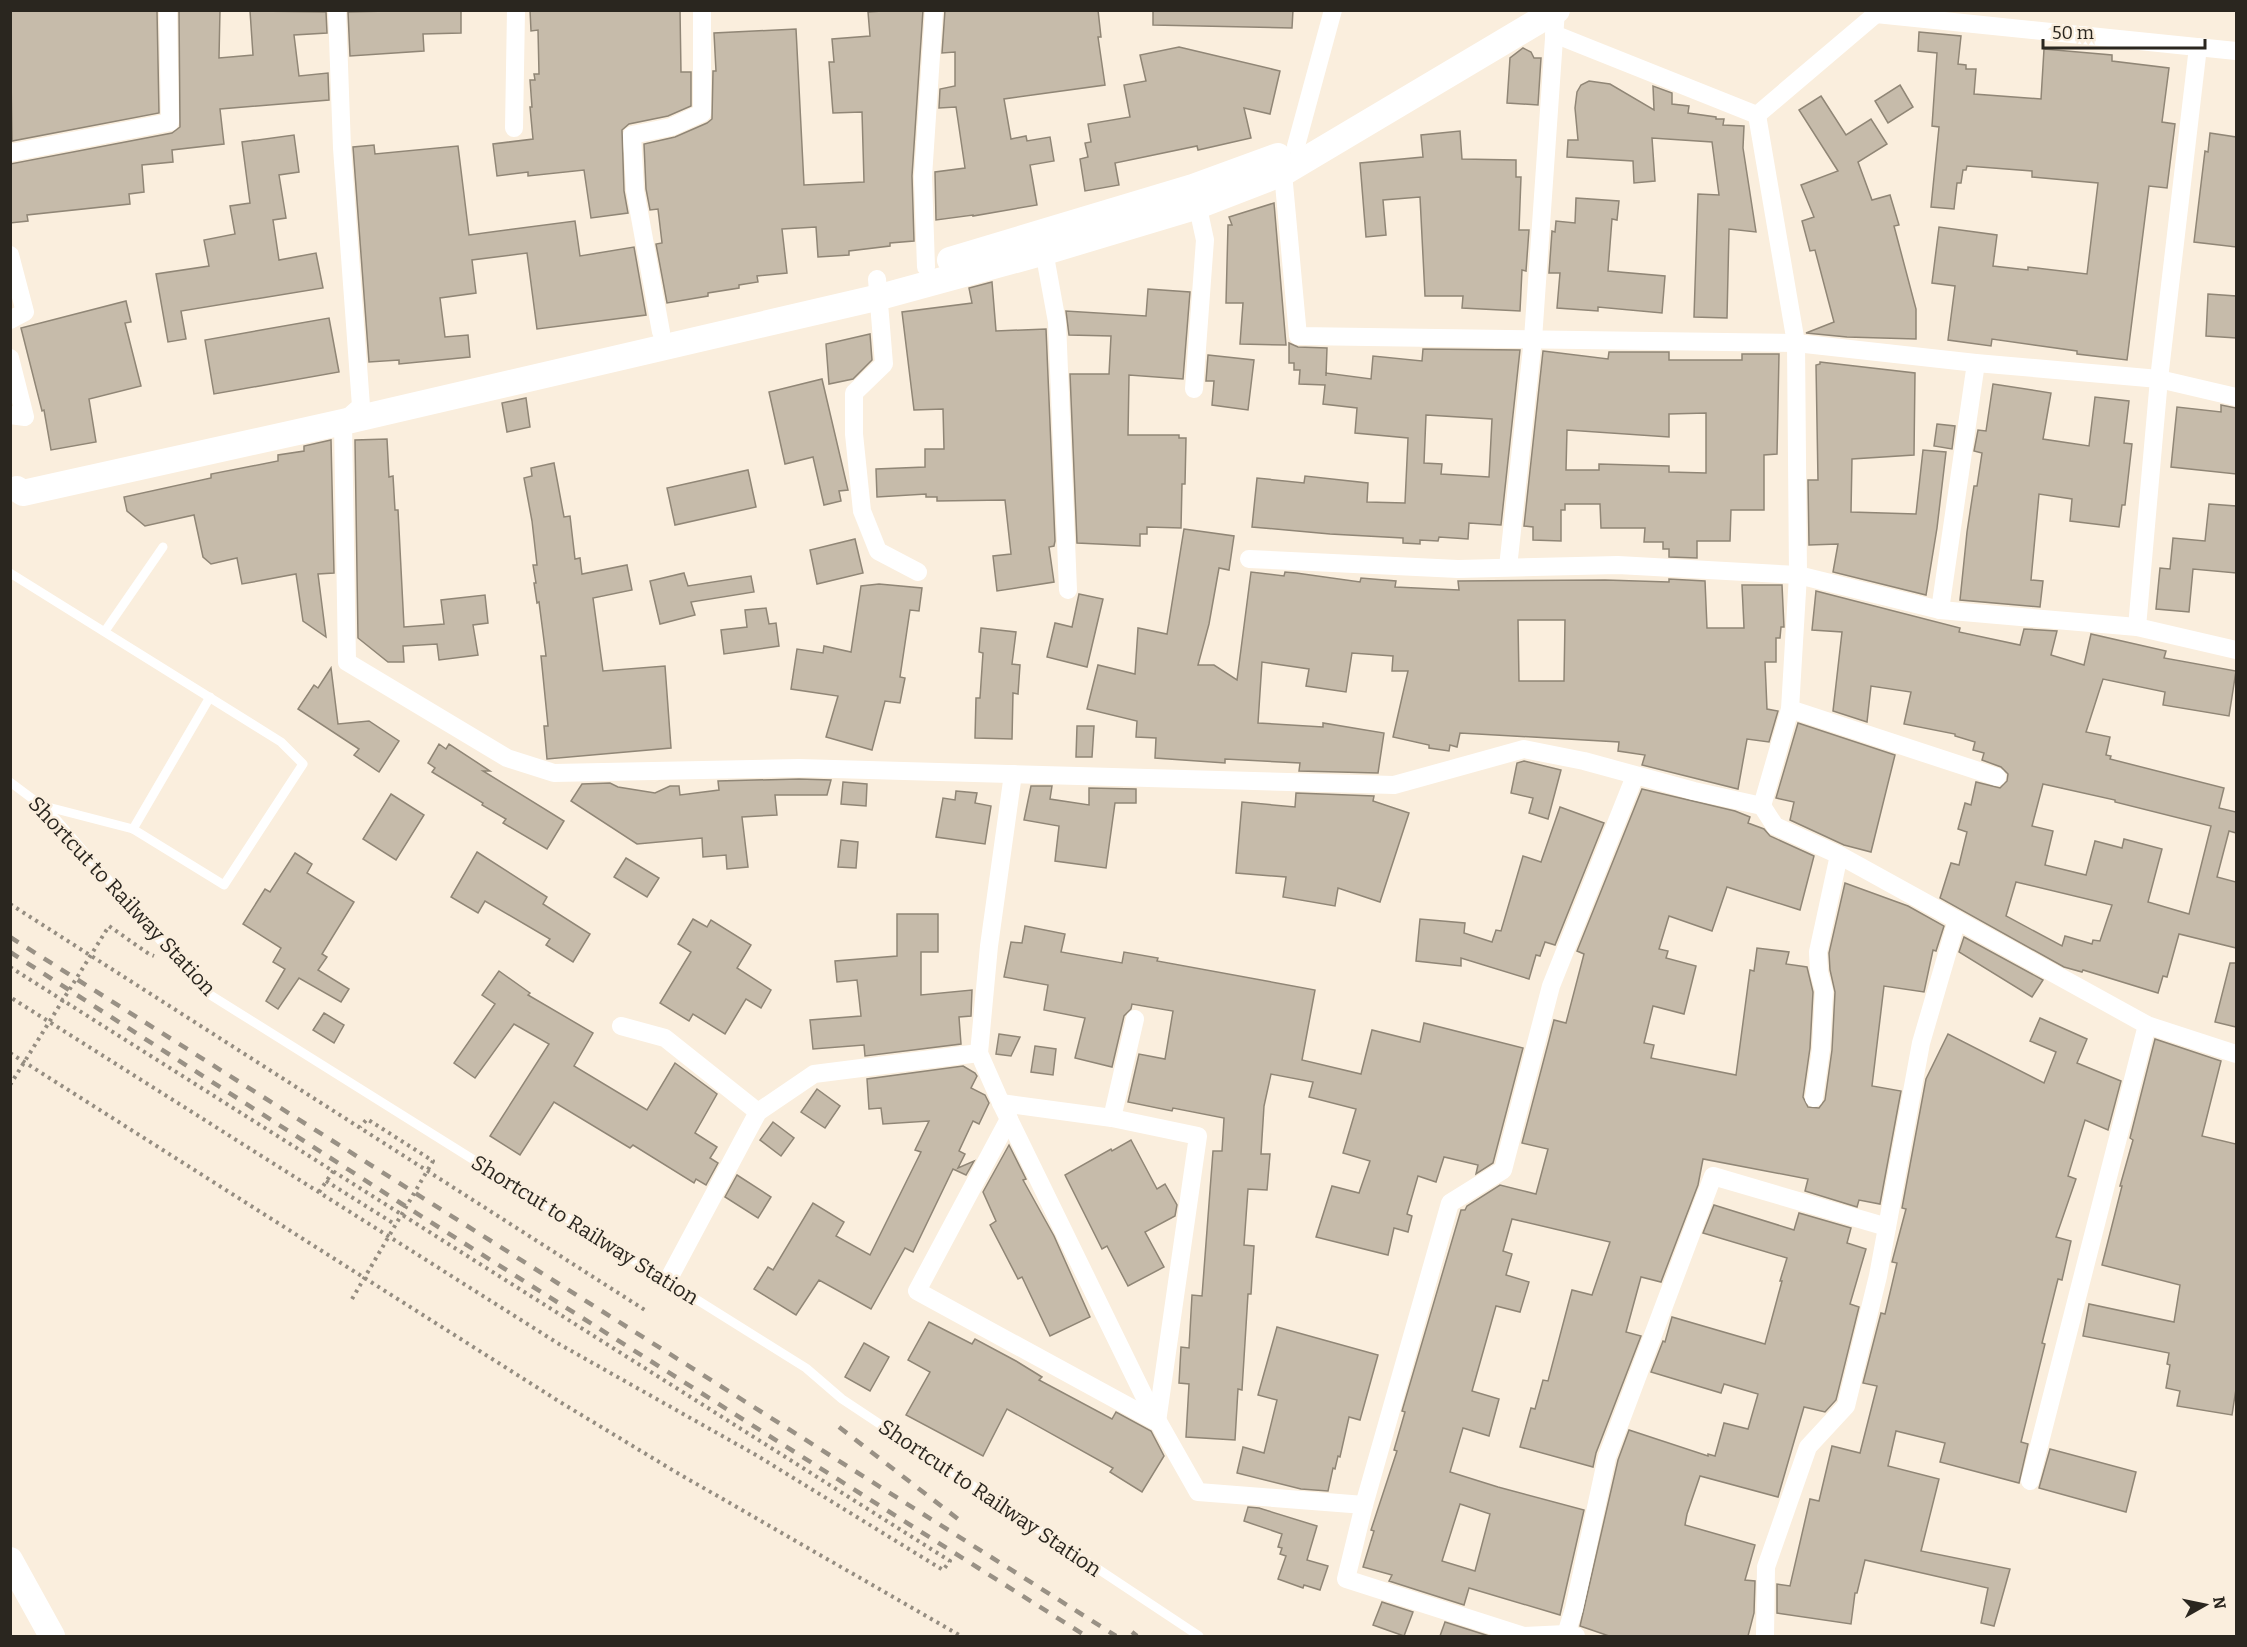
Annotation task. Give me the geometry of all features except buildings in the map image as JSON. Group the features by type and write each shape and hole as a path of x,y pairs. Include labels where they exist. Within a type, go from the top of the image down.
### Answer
{"street":[{"path":"10,153 170,122 168,10"},
{"path":"337,10 352,414 347,662 507,758 554,773 799,768 1394,785 1524,749 1584,761 1635,776 1762,806 1775,826 1839,855 2146,1025 2236,1054"},
{"path":"514,128 516,10"},
{"path":"661,332 635,190 632,135 671,127 702,113 702,10"},
{"path":"926,267 923,177 934,10"},
{"path":"1333,10 1287,158 1298,336 1796,343 1976,363 2159,379 2236,397"},
{"path":"1287,158 1527,10"},
{"path":"1757,115 1876,12 2236,51"},
{"path":"14,491 19,483 48,475 352,414 878,288 1196,196 1287,158 1556,16"},
{"path":"1556,16 1757,115"},
{"path":"1508,567 1533,339 1556,16"},
{"path":"2137,627 2159,379 2198,47"},
{"path":"1757,115 1796,343 1798,575 1790,709 1762,806"},
{"path":"1194,390 1205,240 1196,196"},
{"path":"352,414 661,332 878,288 926,267 1043,242"},
{"path":"1043,242 1057,322 1068,590"},
{"path":"10,255 25,312 10,320"},
{"path":"878,288 884,364 854,393 854,434 862,511 878,551 918,572"},
{"path":"10,358 25,417 10,415"},
{"path":"1940,610 1976,363"},
{"path":"1249,560 1458,569 1618,565 1798,575 1940,610 2137,627 2236,650"},
{"path":"1790,709 1997,777"},
{"path":"1013,774 989,946 979,1053 1005,1111 1157,1422 1198,1492 1364,1505"},
{"path":"1635,776 1551,986 1503,1170 1450,1203 1364,1505 1346,1579 1524,1636 1571,1635 1574,1610 1607,1457 1713,1176 1887,1227"},
{"path":"1814,1098 1821,1049 1824,991 1819,972 1818,952 1839,855"},
{"path":"1765,1636 1766,1567 1808,1447 1846,1406 1878,1276 1921,1043 1957,920"},
{"path":"1112,1118 1135,1019"},
{"path":"2030,1481 2146,1025"},
{"path":"621,1026 664,1038 758,1112"},
{"path":"667,1282 758,1112 814,1074 979,1053"},
{"path":"1005,1111 1112,1118 1198,1136 1157,1422"},
{"path":"1005,1111 917,1291 1157,1422"},
{"path":"10,1560 52,1636"}],"lane":[{"path":"105,631 163,547"},
{"path":"10,573 281,742 303,764 224,885 133,829 42,806"},
{"path":"133,829 210,697"},
{"name":"Shortcut to Railway Station","path":"10,782 42,806 204,990 806,1368 842,1399 1199,1636"}],"path":[{"path":"10,904 648,1312"},
{"path":"10,1085 109,926 149,954"},
{"path":"10,967 950,1561 944,1570 756,1455 559,1344 10,997"},
{"path":"10,1053 645,1454 961,1636"},
{"path":"352,1299 434,1161 366,1119 360,1126"},
{"path":"319,1192 334,1170"},
{"path":"326,1181 396,1225"},
{"path":"303,1238 365,1276"}],"railway":[{"path":"10,937 1116,1636"},
{"path":"10,952 402,1204 1086,1636"},
{"path":"839,1427 958,1519"},
{"path":"1132,1632 1137,1636"}]}
